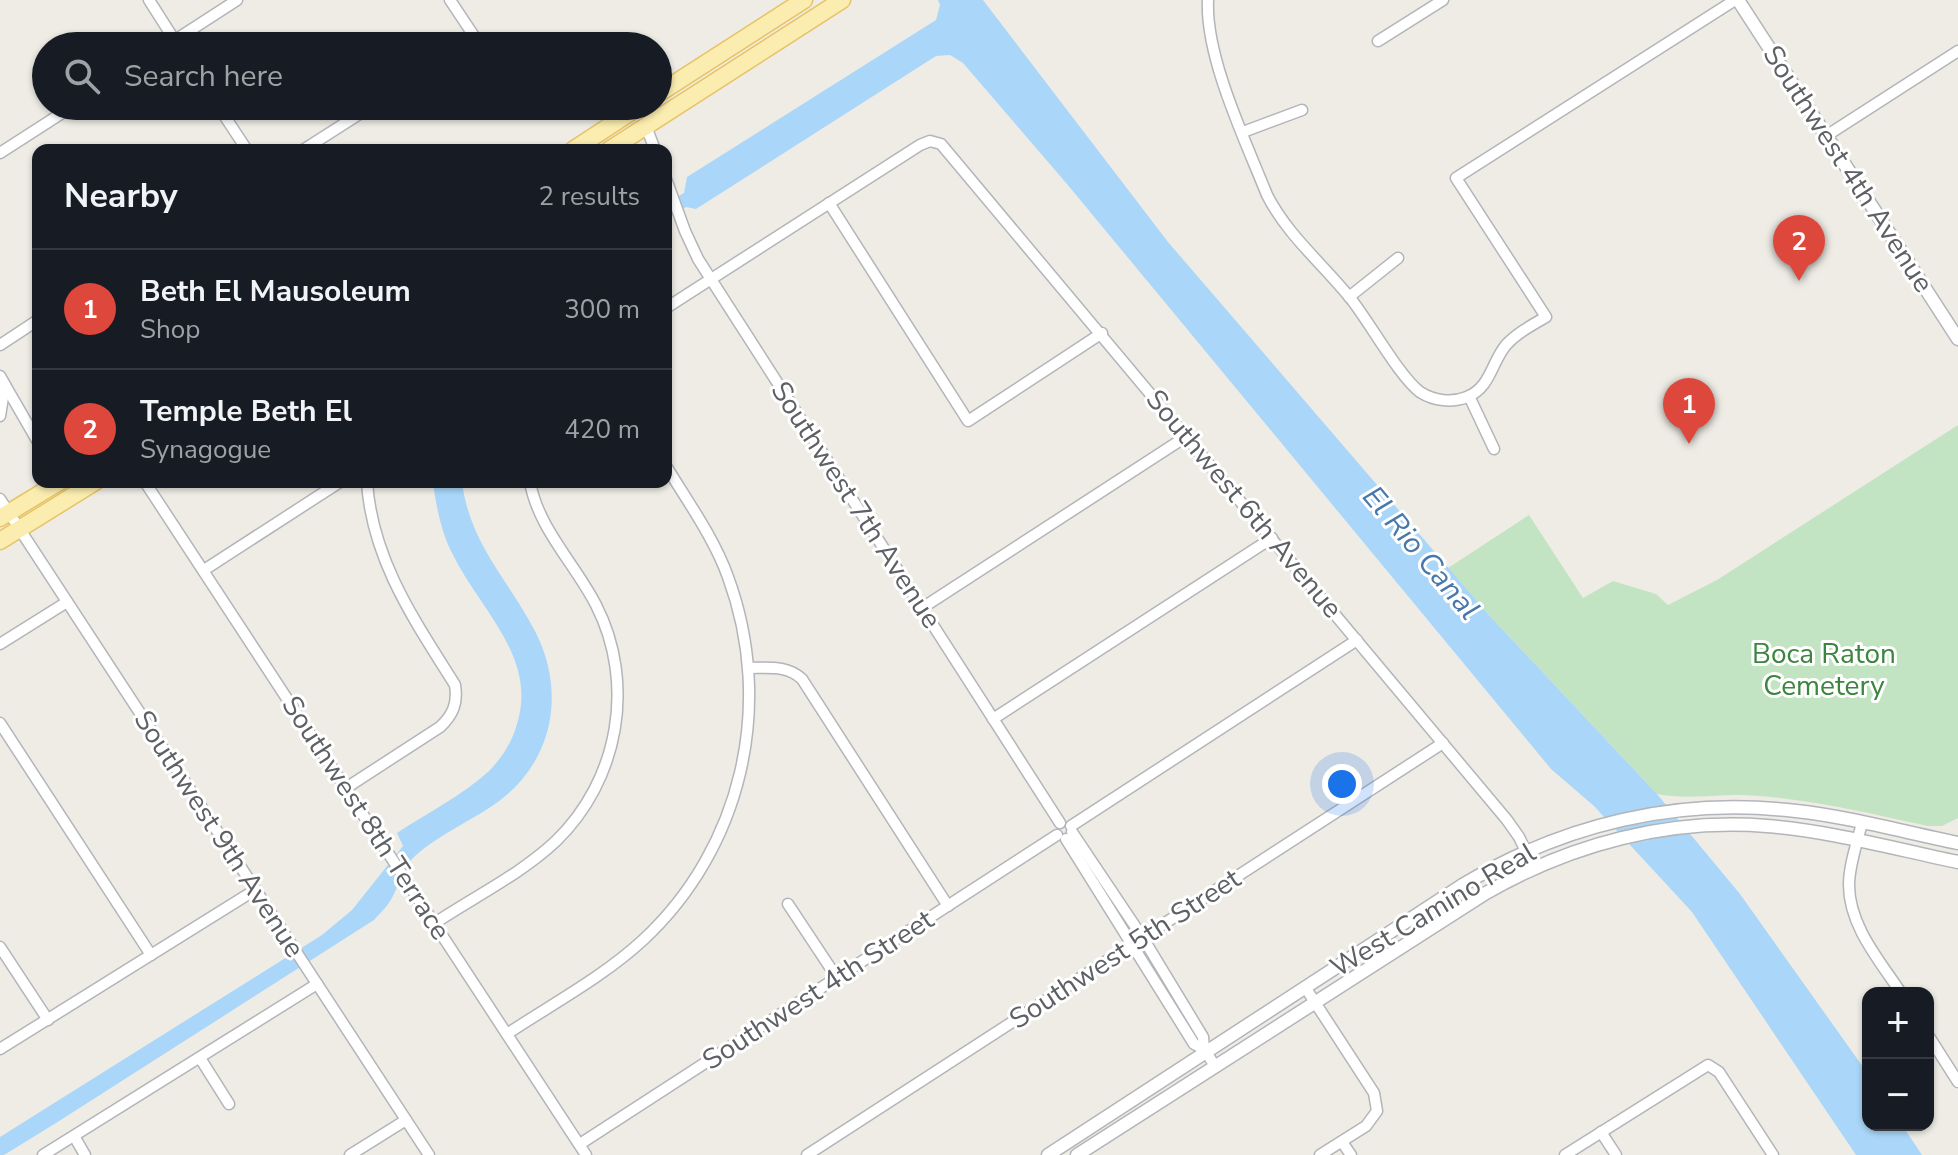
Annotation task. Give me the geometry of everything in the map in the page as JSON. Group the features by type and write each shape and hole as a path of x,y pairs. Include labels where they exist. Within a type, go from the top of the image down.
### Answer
{"main road":[{"path":"672,85 804,0"},
{"path":"672,109 842,0"},
{"path":"723,76 729,62 767,36 771,21"},
{"path":"672,93 690,81 696,69"},
{"path":"582,144 619,120"},
{"path":"646,120 646,126"},
{"path":"618,144 655,120"},
{"path":"3,510 47,488"},
{"path":"0,541 85,488"}],"street":[{"path":"149,0 166,32"},
{"path":"190,32 237,0"},
{"path":"450,0 471,32"},
{"path":"1208,0 1217,58 1276,213 1349,297 1417,390 1448,401 1469,396 1487,383 1508,343 1546,317 1456,178 1736,0"},
{"path":"1378,41 1443,0"},
{"name":"Southwest 4th Avenue","path":"1736,0 1958,339"},
{"path":"1826,136 1958,51"},
{"path":"1243,132 1302,110"},
{"path":"0,153 51,120"},
{"path":"227,120 243,144"},
{"path":"312,144 350,120"},
{"path":"646,126 653,144"},
{"name":"Southwest 6th Avenue","path":"829,203 920,145 930,141 945,147 1515,830 1534,868"},
{"name":"Southwest 7th Avenue","path":"672,195 685,231 711,279 1065,831 1131,946 1194,1044 1205,1051 1215,1066"},
{"path":"672,304 829,203 968,421 1102,333"},
{"path":"1349,297 1398,258"},
{"path":"0,345 32,324"},
{"path":"0,416 3,380"},
{"path":"3,380 32,431"},
{"path":"1469,396 1494,449"},
{"path":"922,608 1187,436"},
{"path":"507,1034 626,955 665,918 697,876 718,838 740,777 749,724 749,668 743,628 728,576 704,528 672,476"},
{"name":"Southwest 8th Terrace","path":"149,488 586,1155"},
{"path":"204,570 331,488"},
{"path":"346,788 449,719 457,697 455,685 396,588 384,561 368,488"},
{"path":"435,923 537,856 570,826 595,790 614,737 617,671 606,628 592,597 541,518 532,488"},
{"name":"Southwest 9th Avenue","path":"3,510 20,529 429,1155"},
{"path":"993,719 1272,538"},
{"path":"0,644 67,602"},
{"name":"Southwest 4th Street","path":"580,1144 1357,640"},
{"path":"749,668 782,668 793,671 802,679 948,906"},
{"path":"0,723 151,955"},
{"name":"Southwest 5th Street","path":"807,1155 1443,743"},
{"name":"West Camino Real","path":"1048,1155 1461,886 1526,851 1606,823 1679,810 1756,807 1815,813 1958,843"},
{"path":"1595,845 1606,823"},
{"path":"1862,823 1849,884 1854,917 1897,987"},
{"name":"West Camino Real","path":"1077,1155 1486,893 1534,868 1595,845 1693,827 1766,826 1958,862"},
{"name":"Southwest 7th Avenue","path":"1065,831 1143,938 1203,1037 1205,1051"},
{"path":"0,1049 255,890"},
{"path":"788,904 837,978"},
{"path":"0,947 48,1020"},
{"path":"43,1155 317,984"},
{"path":"1305,987 1374,1093 1377,1111 1366,1126 1320,1155"},
{"path":"1934,1044 1958,1082"},
{"path":"200,1058 229,1104"},
{"path":"1565,1155 1708,1065 1719,1072 1773,1155"},
{"path":"350,1155 406,1120"},
{"path":"1601,1132 1616,1155"},
{"path":"74,1136 85,1155"},
{"path":"1342,1142 1351,1155"}],"green space":[{"name":"Boca Raton Cemetery","path":"1958,425 1958,818 1942,826 1928,826 1790,799 1657,794 1448,568 1529,515 1583,598 1613,581 1656,594 1668,605 1717,580"}],"water":[{"name":"El Rio Canal","path":"938,0 983,0 1168,242 1489,615 1657,794 1740,894 1862,1066 1862,1131 1906,1131 1922,1155 1856,1155 1692,912 1594,806 1551,769 1067,184 963,63 950,55 936,56 696,209 686,207 672,215 672,200 684,193 687,177 936,20 940,5"},
{"path":"434,488 463,488 473,525 536,633 545,655 552,700 550,722 534,763 503,798 412,859 387,906 374,920 56,1123 0,1155 0,1137 322,935 352,910 403,846 397,833 479,780 506,749 517,724 521,700 520,677 502,634 448,545"}],"place":[{"name":"Temple Beth El","path":"1799,281"},
{"name":"Beth El Mausoleum","path":"1689,444"}]}
